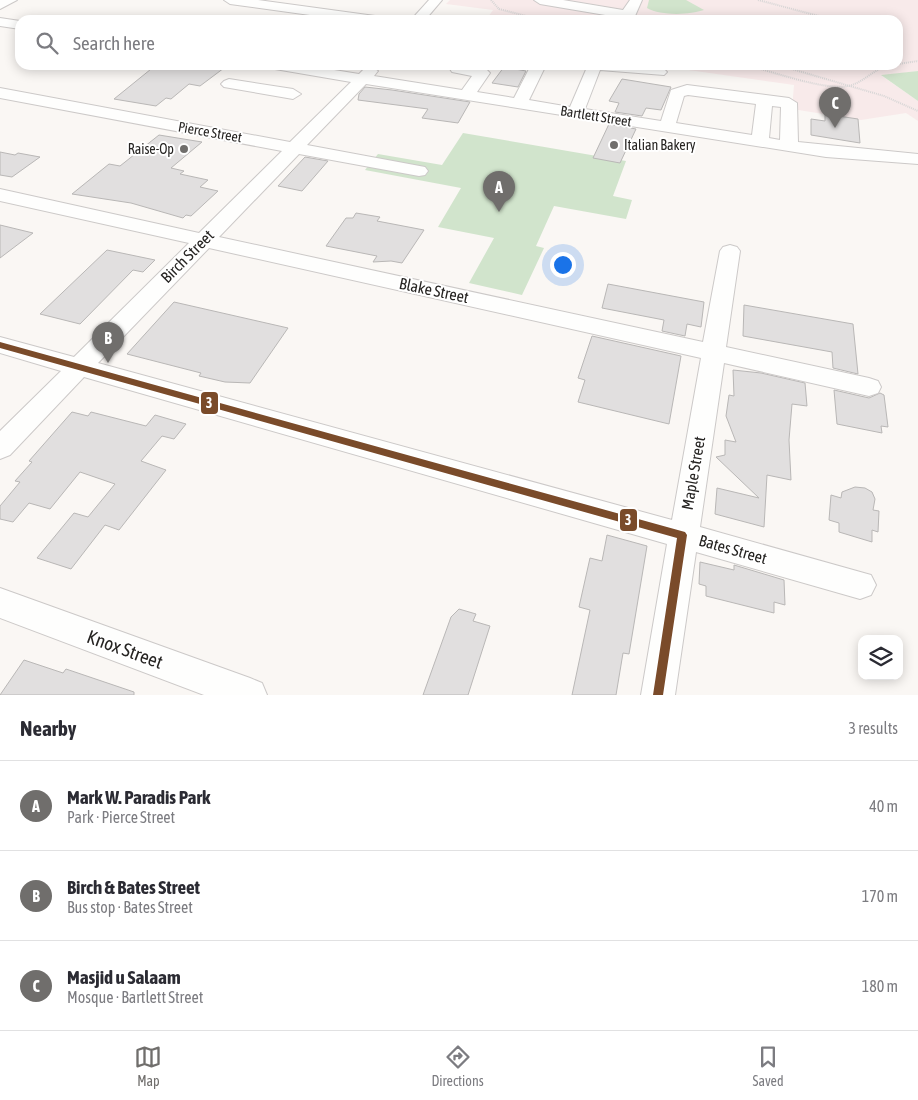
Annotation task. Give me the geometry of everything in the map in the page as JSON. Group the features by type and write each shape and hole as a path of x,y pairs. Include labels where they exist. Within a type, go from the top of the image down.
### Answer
{"street":[{"path":"0,5 11,0"},
{"path":"230,0 338,15"},
{"path":"422,15 436,0"},
{"path":"540,0 623,14 630,13 636,0"},
{"path":"0,22 15,24"},
{"path":"274,91 299,70"},
{"name":"Bartlett Street","path":"323,70 368,72 466,96 760,142 854,155 918,159"},
{"path":"463,70 482,73 466,96"},
{"path":"519,104 537,70"},
{"path":"575,113 593,70"},
{"path":"641,70 659,72"},
{"name":"Birch Street","path":"0,448 204,239 296,148 368,72"},
{"path":"229,84 293,94"},
{"path":"668,127 677,93 687,90 788,103 789,146"},
{"name":"Pierce Street","path":"0,93 419,171"},
{"path":"760,142 764,100"},
{"name":"Blake Street","path":"0,195 869,387"},
{"name":"Maple Street","path":"658,695 682,535 730,250"},
{"name":"Bates Street","path":"0,345 860,585"},
{"name":"Knox Street","path":"0,603 250,695"}],"path":[{"path":"491,0 499,9 522,15"},
{"path":"758,0 815,15"},
{"path":"903,63 918,61"},
{"path":"767,70 834,86 849,85 875,70"},
{"path":"796,70 891,97 918,110"}],"shaded area":[{"path":"450,0 918,0 918,71 882,76 918,101 918,121 906,113 861,120 792,109 794,85 688,70 903,70 903,15 490,15 493,10 446,4"}],"green space":[{"path":"649,0 686,0 704,10 683,14 653,11 647,8"},
{"path":"918,71 918,101 881,75"},
{"path":"463,133 626,161 613,196 632,200 626,219 554,206 536,246 544,248 522,295 469,283 494,238 438,227 461,188 365,170 378,154 442,165"}],"building":[{"path":"150,70 221,70 200,86 189,84 171,99 166,98 156,106 114,99"},
{"path":"502,70 526,71 518,87 492,83"},
{"path":"622,79 671,87 661,110 646,108 642,116 615,112 619,103 609,101"},
{"path":"365,87 470,102 458,123 422,118 428,109 358,100 359,94"},
{"path":"825,114 858,119 860,143 811,135 811,119 825,121"},
{"name":"Italian Bakery","path":"609,124 636,129 620,163 593,158"},
{"path":"159,135 202,142 171,168 184,171 180,174 208,180 200,187 218,191 191,216 186,215 183,218 131,203 72,194 109,164 120,166"},
{"path":"0,152 40,157 12,177 0,175"},
{"path":"305,157 328,161 302,191 278,186"},
{"path":"356,213 380,217 377,221 424,230 402,263 391,261 373,262 377,256 326,246 346,218 353,218"},
{"path":"0,225 33,233 0,258"},
{"path":"107,250 155,260 143,272 133,270 80,324 40,314"},
{"path":"608,284 704,302 701,327 687,324 685,336 662,331 664,320 602,308"},
{"path":"174,302 288,328 250,383 225,382 199,376 201,373 127,354"},
{"path":"744,305 853,324 858,374 833,368 832,352 743,336"},
{"path":"592,336 681,356 669,424 578,402 585,380 578,378"},
{"path":"733,370 761,373 805,383 807,406 792,404 789,440 791,480 767,475 764,527 715,514 717,488 759,498 716,457 725,455 725,440 736,442 726,416 729,395 734,396"},
{"path":"834,390 869,398 880,393 884,395 888,427 881,426 882,433 837,424"},
{"path":"72,412 88,416 91,412 146,426 155,415 186,424 174,439 162,436 141,461 166,470 119,530 105,525 71,569 37,558 74,513 88,517 115,484 80,472 50,509 29,503 13,522 0,519 0,506 20,482 15,481 32,462 29,461"},
{"path":"855,487 865,488 872,492 875,499 873,510 879,511 878,532 872,530 872,542 839,532 839,523 829,520 831,495 841,498 842,492"},
{"path":"607,535 647,546 629,654 623,653 616,695 572,695 590,610 579,607 590,558 602,561"},
{"path":"700,562 734,570 734,565 784,580 785,605 774,602 774,613 706,596 706,586 699,584"},
{"path":"459,609 476,614 473,621 490,626 468,695 423,695 451,617"},
{"path":"24,660 63,673 66,669 134,692 134,695 0,695"}],"transit line":[{"name":"3","path":"0,345 682,535 658,695"}],"place":[{"name":"Masjid u Salaam","path":"835,128"},
{"name":"Italian Bakery","path":"614,145"},
{"name":"Raise-Op","path":"184,149"},
{"name":"Mark W. Paradis Park","path":"499,212"},
{"name":"Birch & Bates Street","path":"108,363"}]}
